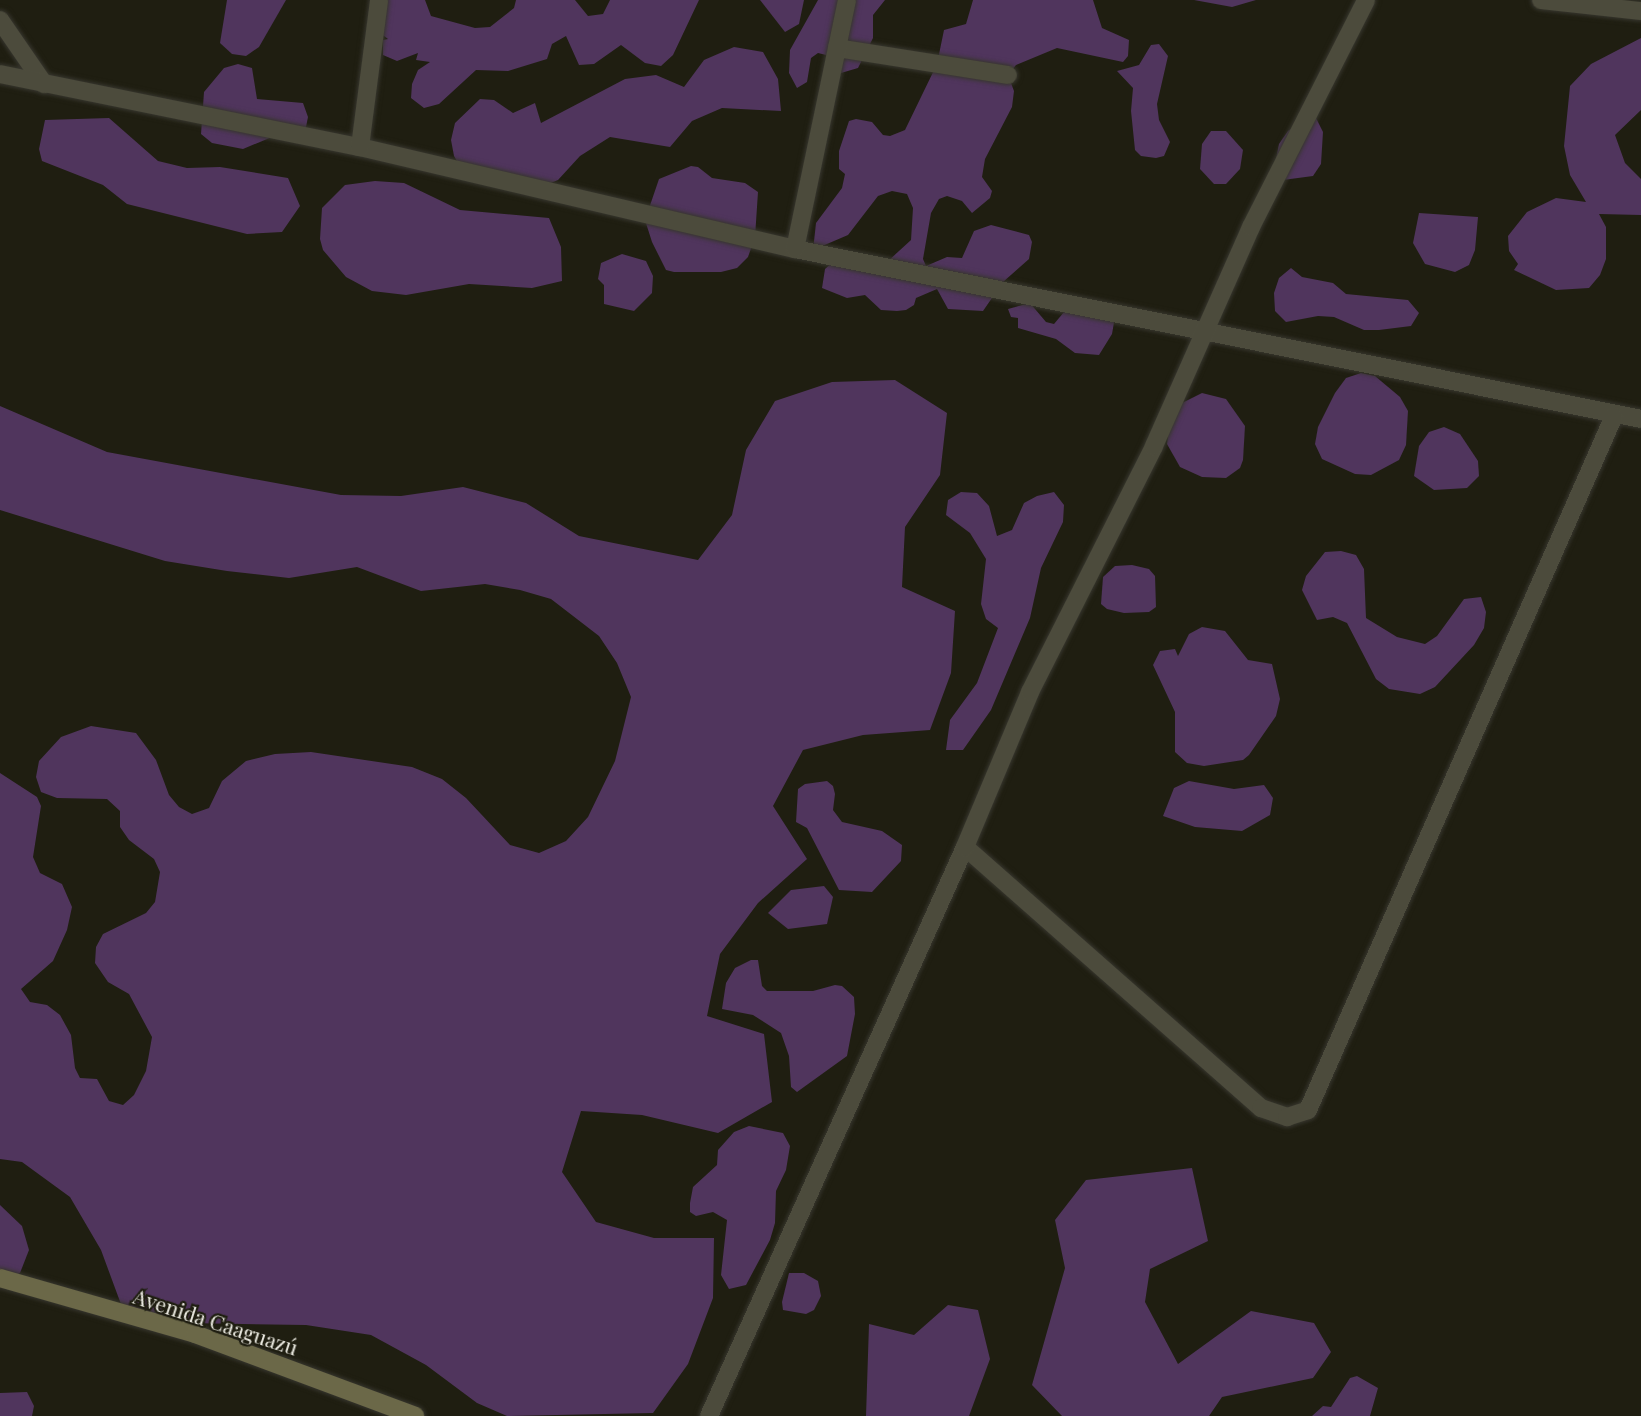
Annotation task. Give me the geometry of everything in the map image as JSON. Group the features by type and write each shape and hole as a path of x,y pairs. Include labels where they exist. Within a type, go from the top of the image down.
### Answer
{"street":[{"path":"360,147 379,0"},
{"path":"795,249 847,0"},
{"path":"709,1416 965,847 1030,692 1154,446 1203,329 1366,0"},
{"path":"1541,0 1641,11"},
{"path":"0,20 44,84"},
{"path":"837,48 1008,75"},
{"path":"0,74 360,147 795,249 1203,329 1614,416 1641,419"},
{"path":"965,847 1261,1108 1287,1117 1308,1110 1614,416"},
{"name":"Avenida Caaguazú","path":"0,1278 195,1334 415,1416"}],"shaded area":[{"path":"227,0 286,0 259,47 246,56 232,54 220,43"},
{"path":"381,0 425,0 431,16 475,28 490,27 514,8 516,0 575,0 588,16 603,14 610,0 699,0 673,55 661,66 645,63 621,45 594,64 579,65 566,36 552,44 547,59 508,71 476,70 439,104 424,108 411,98 412,84 418,70 430,62 416,60 418,53 397,61 383,55 383,40 388,39 376,30"},
{"path":"760,0 804,0 799,24 785,32"},
{"path":"818,0 885,0 873,15 873,38 858,68 841,73 826,55 818,53 811,58 807,82 797,88 789,73 790,50"},
{"path":"973,0 1093,0 1102,28 1129,40 1128,56 1123,62 1057,48 1016,65 1008,75 1014,91 1012,107 985,159 982,177 992,191 990,198 972,213 962,201 947,196 939,199 931,213 923,259 926,266 947,257 962,258 974,231 991,225 1029,235 1032,242 1029,259 1003,282 983,311 948,309 937,289 916,298 914,305 906,310 897,311 881,310 865,295 847,298 822,288 825,269 842,254 887,262 911,240 913,208 907,194 892,191 878,196 848,235 813,250 816,223 842,188 845,174 839,169 839,151 849,121 856,119 872,122 883,135 890,136 905,130 937,64 944,30 966,24"},
{"path":"1194,0 1256,0 1232,7"},
{"path":"1641,38 1641,110 1615,135 1625,163 1641,179 1641,215 1599,214 1606,227 1606,259 1600,275 1589,288 1556,290 1514,270 1518,264 1509,251 1508,236 1527,212 1556,198 1586,202 1570,175 1564,146 1570,86 1591,64"},
{"path":"1159,44 1168,56 1157,104 1159,120 1170,142 1164,156 1156,158 1141,156 1135,150 1131,111 1133,88 1117,71 1139,65 1151,45"},
{"path":"734,47 763,52 778,79 781,111 722,108 692,121 670,147 610,137 580,156 558,180 529,192 468,181 454,156 451,140 455,123 480,99 494,100 513,113 535,103 541,123 625,79 656,75 684,87 704,60"},
{"path":"238,64 252,68 257,99 303,103 308,117 305,132 272,137 243,149 212,143 201,134 204,92 224,68"},
{"path":"109,118 158,161 187,168 220,167 288,178 300,206 282,232 247,234 127,204 103,185 42,161 39,149 45,120"},
{"path":"1316,118 1323,132 1321,164 1313,176 1283,180 1276,159 1279,144 1288,131 1301,121"},
{"path":"1211,131 1226,131 1243,150 1240,169 1226,184 1214,184 1200,169 1202,144"},
{"path":"691,166 698,167 712,178 745,183 758,192 755,237 748,257 737,268 721,272 666,270 652,242 645,220 659,179"},
{"path":"375,181 404,183 460,210 549,218 561,247 562,281 532,288 469,284 406,295 372,291 346,277 323,250 320,239 322,208 345,185"},
{"path":"1419,213 1478,217 1475,250 1469,265 1455,272 1425,264 1413,243"},
{"path":"622,254 646,261 653,276 652,293 634,311 604,304 604,285 598,279 601,263"},
{"path":"1291,268 1302,277 1333,283 1346,294 1408,300 1419,313 1411,326 1379,330 1364,330 1334,317 1318,316 1286,322 1275,311 1274,293 1279,278"},
{"path":"1030,303 1046,322 1054,324 1069,306 1115,317 1112,334 1099,355 1075,353 1056,339 1018,328 1018,318 1011,317 1008,309"},
{"path":"1361,373 1375,376 1400,397 1408,411 1406,445 1399,460 1371,475 1355,474 1322,459 1315,444 1318,427 1335,393 1346,378"},
{"path":"895,380 947,413 940,475 905,527 902,587 955,611 951,673 930,730 863,735 803,750 773,806 807,859 758,903 720,954 707,1016 764,1034 772,1102 718,1133 642,1115 581,1111 562,1172 596,1222 654,1238 714,1238 713,1298 688,1364 653,1413 507,1416 477,1403 426,1365 371,1335 306,1325 183,1323 122,1307 101,1250 70,1197 22,1162 0,1159 0,773 37,797 41,806 33,857 40,873 62,884 72,907 67,930 53,961 21,989 30,1002 47,1005 60,1015 71,1035 75,1068 80,1078 97,1079 109,1101 123,1105 134,1095 146,1071 152,1037 129,994 108,982 95,963 96,947 103,934 146,913 155,902 160,872 154,859 129,840 120,827 120,811 107,799 57,798 41,792 36,777 39,761 61,737 91,726 136,733 156,760 169,795 179,807 192,814 209,808 222,781 246,761 275,754 311,752 412,767 442,779 466,798 510,845 539,853 566,841 588,817 615,761 631,697 617,663 599,636 551,599 520,590 485,584 421,591 357,567 289,578 165,561 0,510 0,406 107,452 341,495 401,496 463,487 526,503 579,536 698,560 732,515 746,450 775,401 832,382"},
{"path":"1202,393 1226,399 1245,426 1243,460 1240,468 1226,478 1202,477 1180,467 1167,444 1169,425 1180,404"},
{"path":"1444,427 1460,434 1478,461 1479,476 1467,488 1434,490 1414,476 1419,446 1429,432"},
{"path":"961,492 977,493 989,506 997,536 1012,530 1024,503 1037,496 1054,492 1064,505 1063,522 1041,568 1030,618 991,710 963,750 946,750 950,720 977,683 998,628 986,619 981,604 986,559 970,533 946,515 948,500"},
{"path":"1341,551 1356,555 1364,569 1366,618 1397,637 1425,644 1437,636 1464,599 1481,597 1486,612 1484,628 1474,645 1435,687 1420,694 1389,689 1376,679 1347,623 1333,617 1317,620 1302,590 1306,576 1325,552"},
{"path":"1132,565 1149,569 1155,576 1156,607 1149,612 1124,613 1107,609 1101,604 1103,577 1115,566"},
{"path":"1202,627 1225,631 1248,660 1272,664 1280,699 1276,716 1249,755 1243,760 1204,766 1187,763 1175,752 1175,712 1153,665 1160,651 1175,649 1178,656 1189,634"},
{"path":"827,781 833,786 835,794 833,810 842,822 882,831 902,845 901,861 872,892 839,890 807,828 796,822 798,789 805,784"},
{"path":"1189,781 1234,789 1264,785 1273,798 1270,815 1242,831 1195,827 1163,816 1174,788"},
{"path":"824,886 833,897 827,924 788,929 768,913 791,890"},
{"path":"751,960 758,960 762,986 767,991 813,991 835,985 842,986 854,997 855,1014 847,1056 797,1092 791,1087 789,1056 781,1033 753,1015 722,1009 726,983 735,968"},
{"path":"749,1126 783,1133 790,1146 786,1170 776,1191 775,1223 770,1240 746,1285 729,1289 721,1275 727,1220 713,1212 696,1216 690,1212 690,1203 693,1187 717,1165 718,1150 734,1132"},
{"path":"1192,1168 1208,1241 1150,1269 1145,1302 1178,1364 1251,1311 1314,1323 1331,1352 1313,1378 1222,1397 1209,1416 1062,1416 1032,1385 1065,1268 1055,1220 1086,1180"},
{"path":"0,1205 22,1226 29,1250 20,1273 0,1285"},
{"path":"789,1273 804,1273 818,1281 821,1296 814,1310 806,1314 783,1310 782,1302"},
{"path":"948,1305 978,1310 990,1359 969,1416 866,1416 869,1324 914,1335"},
{"path":"1357,1376 1378,1388 1370,1416 1312,1416 1323,1406 1331,1407 1350,1378"},
{"path":"27,1392 34,1406 32,1416 0,1416 0,1393"}]}
